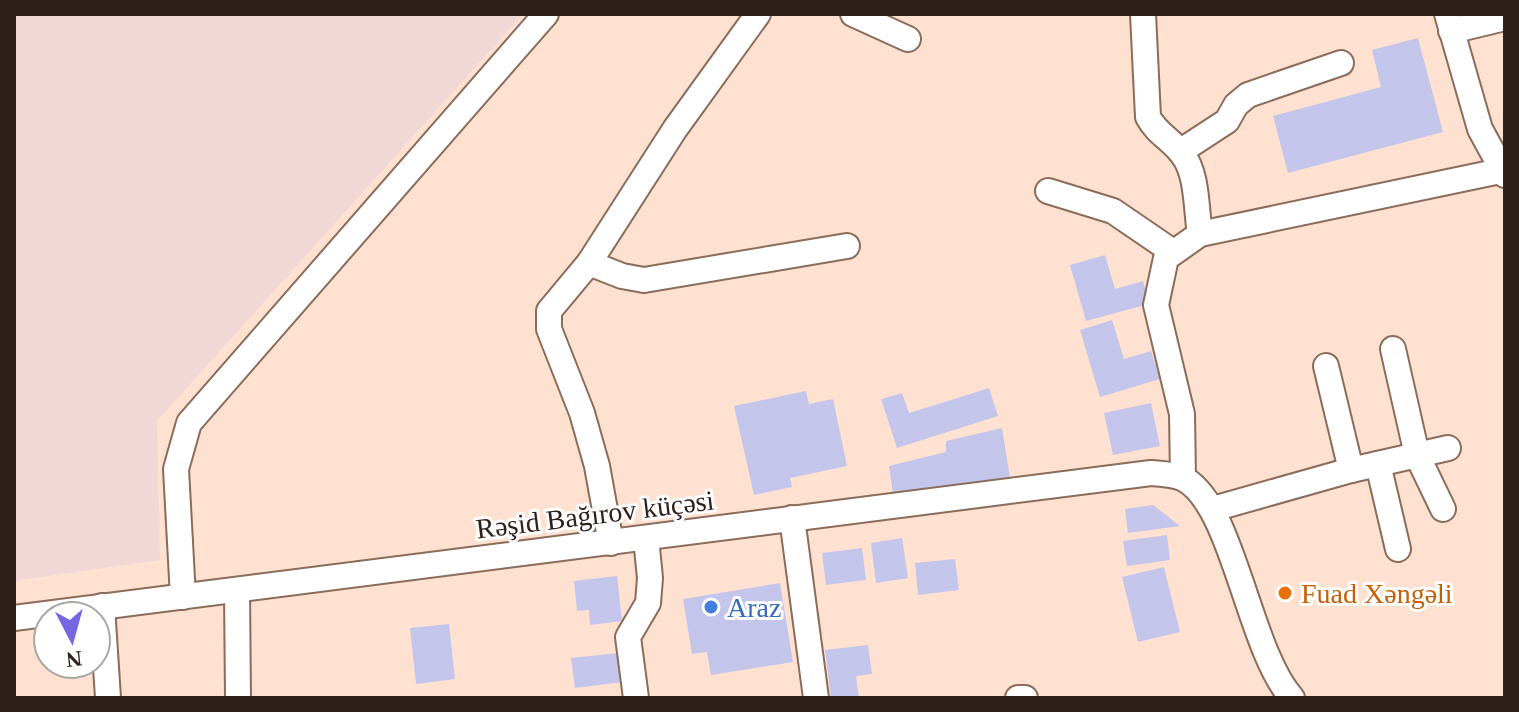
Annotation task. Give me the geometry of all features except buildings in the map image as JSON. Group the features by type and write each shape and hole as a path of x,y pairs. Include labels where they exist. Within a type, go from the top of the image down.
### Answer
{"street":[{"path":"183,597 176,469 189,423 546,14"},
{"path":"611,543 593,453 549,329 549,311 589,263 675,129 758,14"},
{"path":"853,14 908,39"},
{"path":"1143,14 1148,117 1155,131 1181,151 1189,163 1200,234"},
{"path":"1292,698 1261,645 1213,509 1183,478 1182,414 1156,305 1160,274 1173,252 1200,234 1504,172 1480,129 1449,22 1505,18"},
{"path":"1181,151 1227,121 1236,105 1248,95 1341,63"},
{"path":"1048,191 1090,201 1113,211 1173,252"},
{"path":"589,263 622,276 644,280 847,246"},
{"path":"1393,349 1417,455 1443,509"},
{"path":"1326,366 1351,470"},
{"path":"1213,509 1351,470 1448,448"},
{"path":"1378,464 1398,549"},
{"name":"Rəşid Bağırov küçəsi","path":"112,605 1120,476 1151,473 1183,478"},
{"path":"792,518 816,698"},
{"path":"636,698 628,637 648,603 650,578 646,538"},
{"path":"237,590 238,698"},
{"path":"1018,698 1025,698"}],"shaded area":[{"path":"14,14 523,14 157,421 160,560 14,581"}],"place":[{"name":"Fuad Xəngəli","path":"1285,593"},
{"name":"Araz","path":"711,607"}]}
